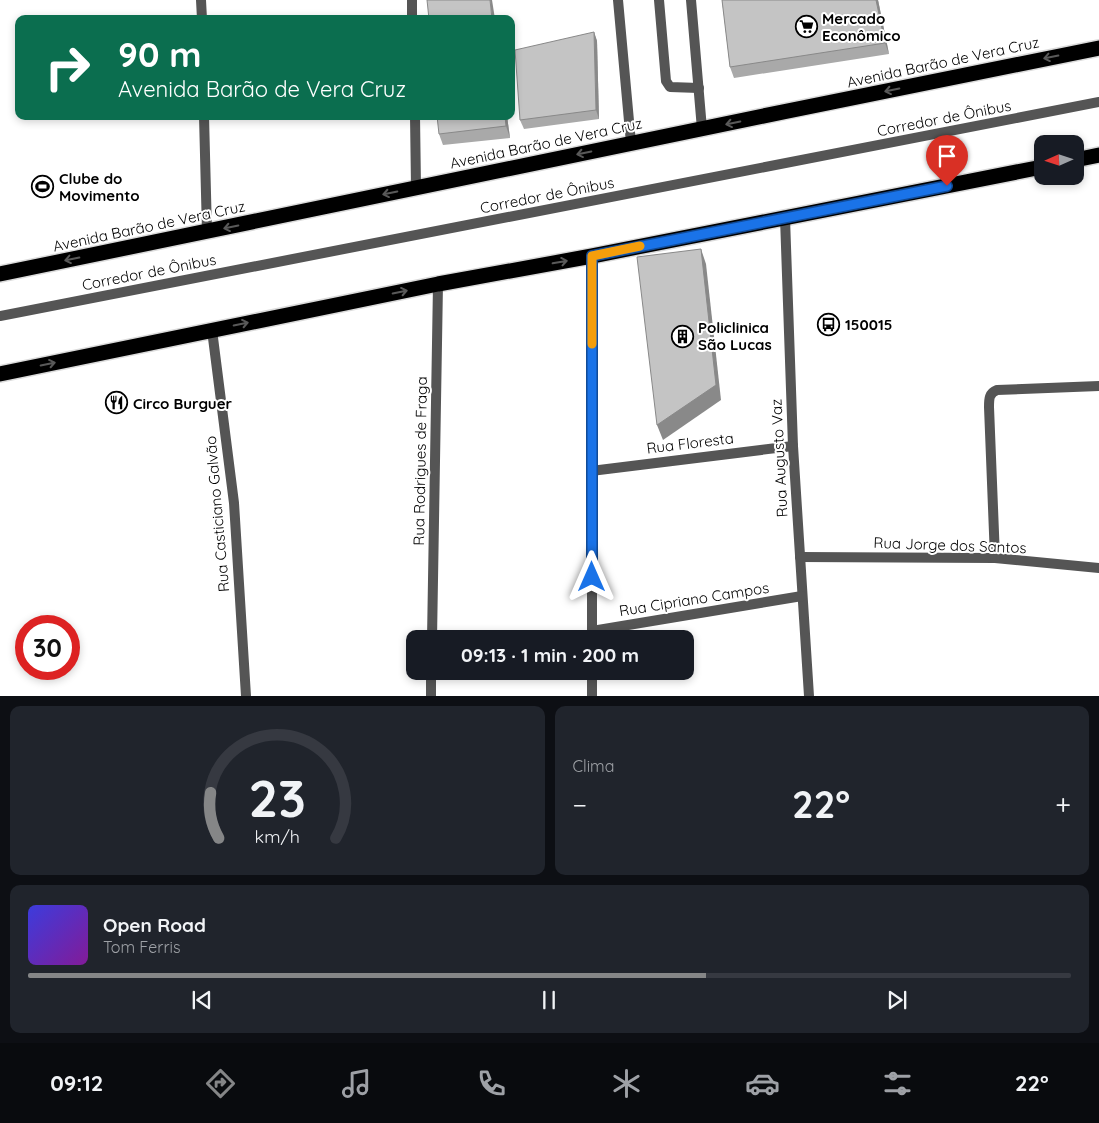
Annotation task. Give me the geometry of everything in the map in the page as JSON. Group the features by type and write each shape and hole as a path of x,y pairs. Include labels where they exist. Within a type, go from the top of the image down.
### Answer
{"highway":[{"name":"Avenida Barão de Vera Cruz","path":"0,274 1099,48"},
{"path":"1084,158 1099,155"},
{"path":"0,374 438,284 592,256 1034,169"}],"street":[{"path":"201,0 202,15"},
{"path":"412,0 412,15"},
{"path":"618,0 631,143"},
{"path":"659,0 666,81 670,87 699,88"},
{"path":"691,0 702,129"},
{"name":"Corredor de Ônibus","path":"0,316 1099,102"},
{"path":"204,120 207,232"},
{"path":"415,120 416,187"},
{"name":"Rua Augusto Vaz","path":"785,218 793,446 809,696"},
{"path":"592,256 592,630"},
{"name":"Rua Rodrigues de Fraga","path":"432,630 438,284"},
{"name":"Rua Casticiano Galvão","path":"212,330 234,503 246,696"},
{"path":"995,558 990,395 997,390 1099,386"},
{"name":"Rua Floresta","path":"591,471 793,446"},
{"name":"Rua Jorge dos Santos","path":"800,557 995,558 1099,568"},
{"name":"Rua Cipriano Campos","path":"619,630 802,596"},
{"path":"431,680 431,696"},
{"path":"592,680 592,696"}],"building":[{"path":"427,0 490,0 492,15 429,15"},
{"name":"Mercado Econômico","path":"722,0 876,0 885,43 730,67"},
{"path":"594,32 596,110 520,120 515,50"},
{"path":"437,120 505,120 506,126 439,134"},
{"name":"Policlinica São Lucas","path":"701,249 716,385 657,425 637,257"}],"slow traffic":[{"path":"592,344 592,256 640,246"}],"place":[{"name":"Mercado Econômico","path":"806,27"},
{"name":"Clube do Movimento","path":"43,187"},
{"name":"150015","path":"829,324"},
{"name":"Policlinica São Lucas","path":"682,336"},
{"name":"Circo Burguer","path":"117,403"}],"route":[{"path":"592,577 592,256 947,186"}]}
